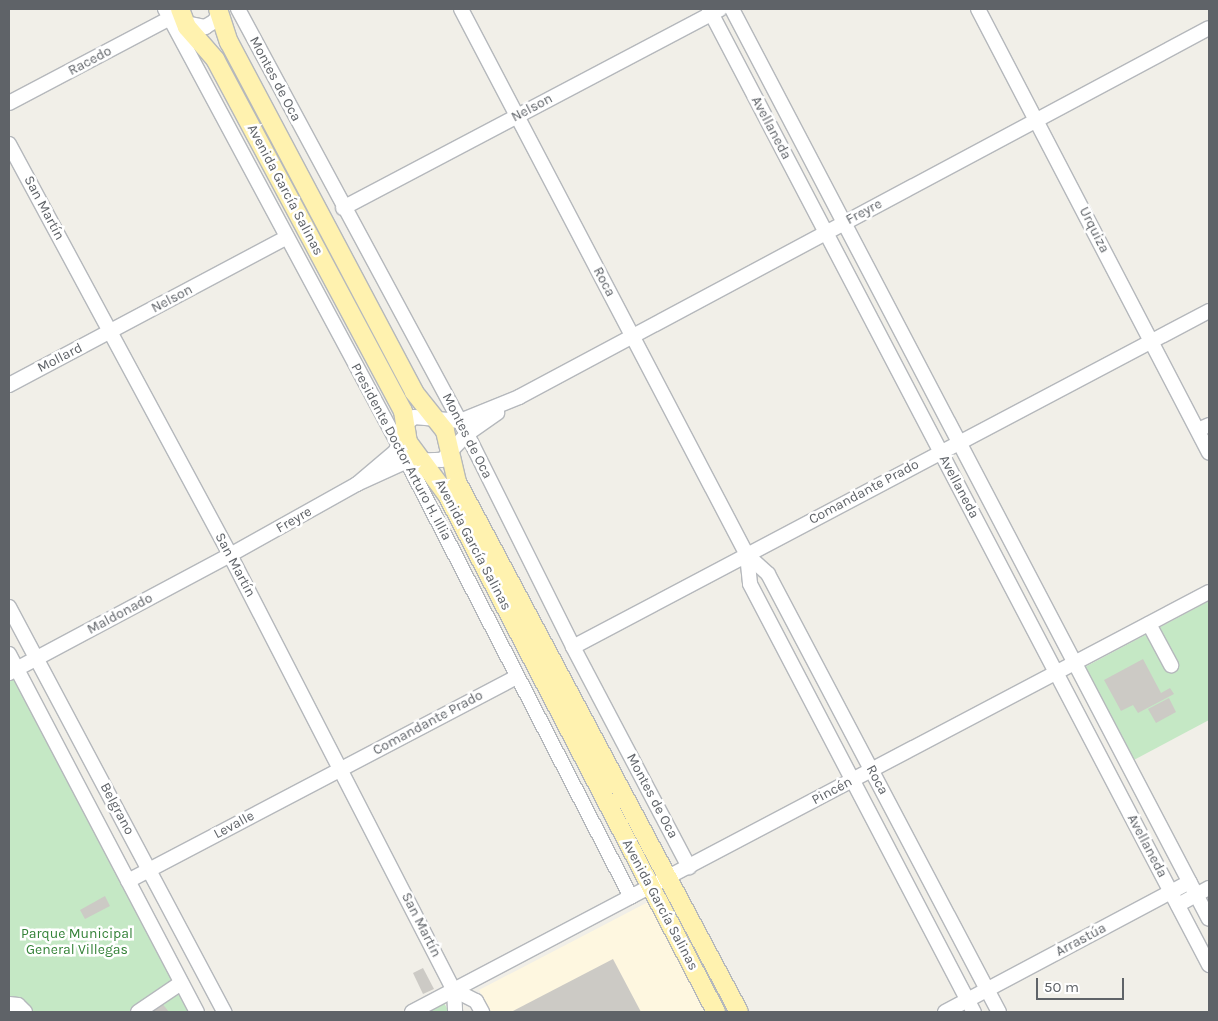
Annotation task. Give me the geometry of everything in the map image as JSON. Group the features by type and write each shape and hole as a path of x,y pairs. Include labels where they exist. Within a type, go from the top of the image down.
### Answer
{"main road":[{"name":"Avenida García Salinas","path":"219,9 233,50 414,392 448,437 449,454 457,482 739,1012"},
{"name":"Avenida García Salinas","path":"175,14 213,54 406,422 408,442 413,460 436,476 447,495 716,1012"}],"street":[{"name":"Racedo","path":"9,103 175,14 206,27 215,21 219,9"},
{"name":"Montes de Oca","path":"238,9 343,208 464,428 573,647 688,867"},
{"name":"Roca","path":"461,9 747,555 768,574 999,1012"},
{"name":"Avellaneda","path":"732,9 1075,663 1199,889 1209,917"},
{"name":"Urquiza","path":"978,9 1151,340 1204,428 1209,452"},
{"name":"Nelson","path":"343,208 713,10"},
{"name":"Avellaneda","path":"713,10 826,232 1209,965"},
{"name":"Presidente Doctor Arturo H. Illia","path":"175,14 286,238 398,444 413,460 516,677 631,897"},
{"name":"Freyre","path":"230,556 357,484 413,460 436,461 449,454 464,428 844,222 1209,28"},
{"name":"San Martín","path":"9,144 230,556 454,990 455,1012"},
{"name":"Nelson","path":"110,332 286,238"},
{"name":"Comandante Prado","path":"573,647 1209,311"},
{"name":"Mollard","path":"9,385 110,332"},
{"path":"406,422 418,416 464,428"},
{"name":"Freyre","path":"357,484 396,452 406,422"},
{"name":"Roca","path":"747,555 750,584 971,1006"},
{"name":"Maldonado","path":"13,671 230,556"},
{"name":"Pincén","path":"412,1012 1209,592"},
{"name":"Belgrano","path":"9,607 224,1012"},
{"path":"1149,624 1171,665"},
{"name":"Belgrano","path":"9,654 13,671 197,1012"},
{"name":"Comandante Prado","path":"340,769 516,677"},
{"name":"Levalle","path":"128,881 340,769"},
{"name":"Arrastúa","path":"945,1012 971,1006 987,990 1174,899 1199,889"},
{"path":"1189,926 1209,917"},
{"path":"138,1012 182,983"},
{"path":"454,990 476,1001 482,1012"},
{"path":"9,1004 18,1005 25,1012"}],"shaded area":[{"path":"648,902 706,1012 491,1012 479,990"}],"green space":[{"path":"1209,601 1209,720 1132,761 1083,668"},
{"name":"Parque Municipal General Villegas","path":"15,676 191,1012 9,1012 9,679"},
{"path":"443,1001 449,1012 422,1012"}],"building":[{"path":"1143,659 1161,693 1170,688 1174,694 1138,713 1133,705 1121,711 1104,680"},
{"path":"1169,698 1176,712 1156,723 1148,709"},
{"path":"105,896 110,906 85,919 80,910"},
{"path":"613,959 641,1012 511,1012"},
{"path":"423,968 434,989 423,994 413,973"},
{"path":"161,1002 169,1012 149,1012"}]}
